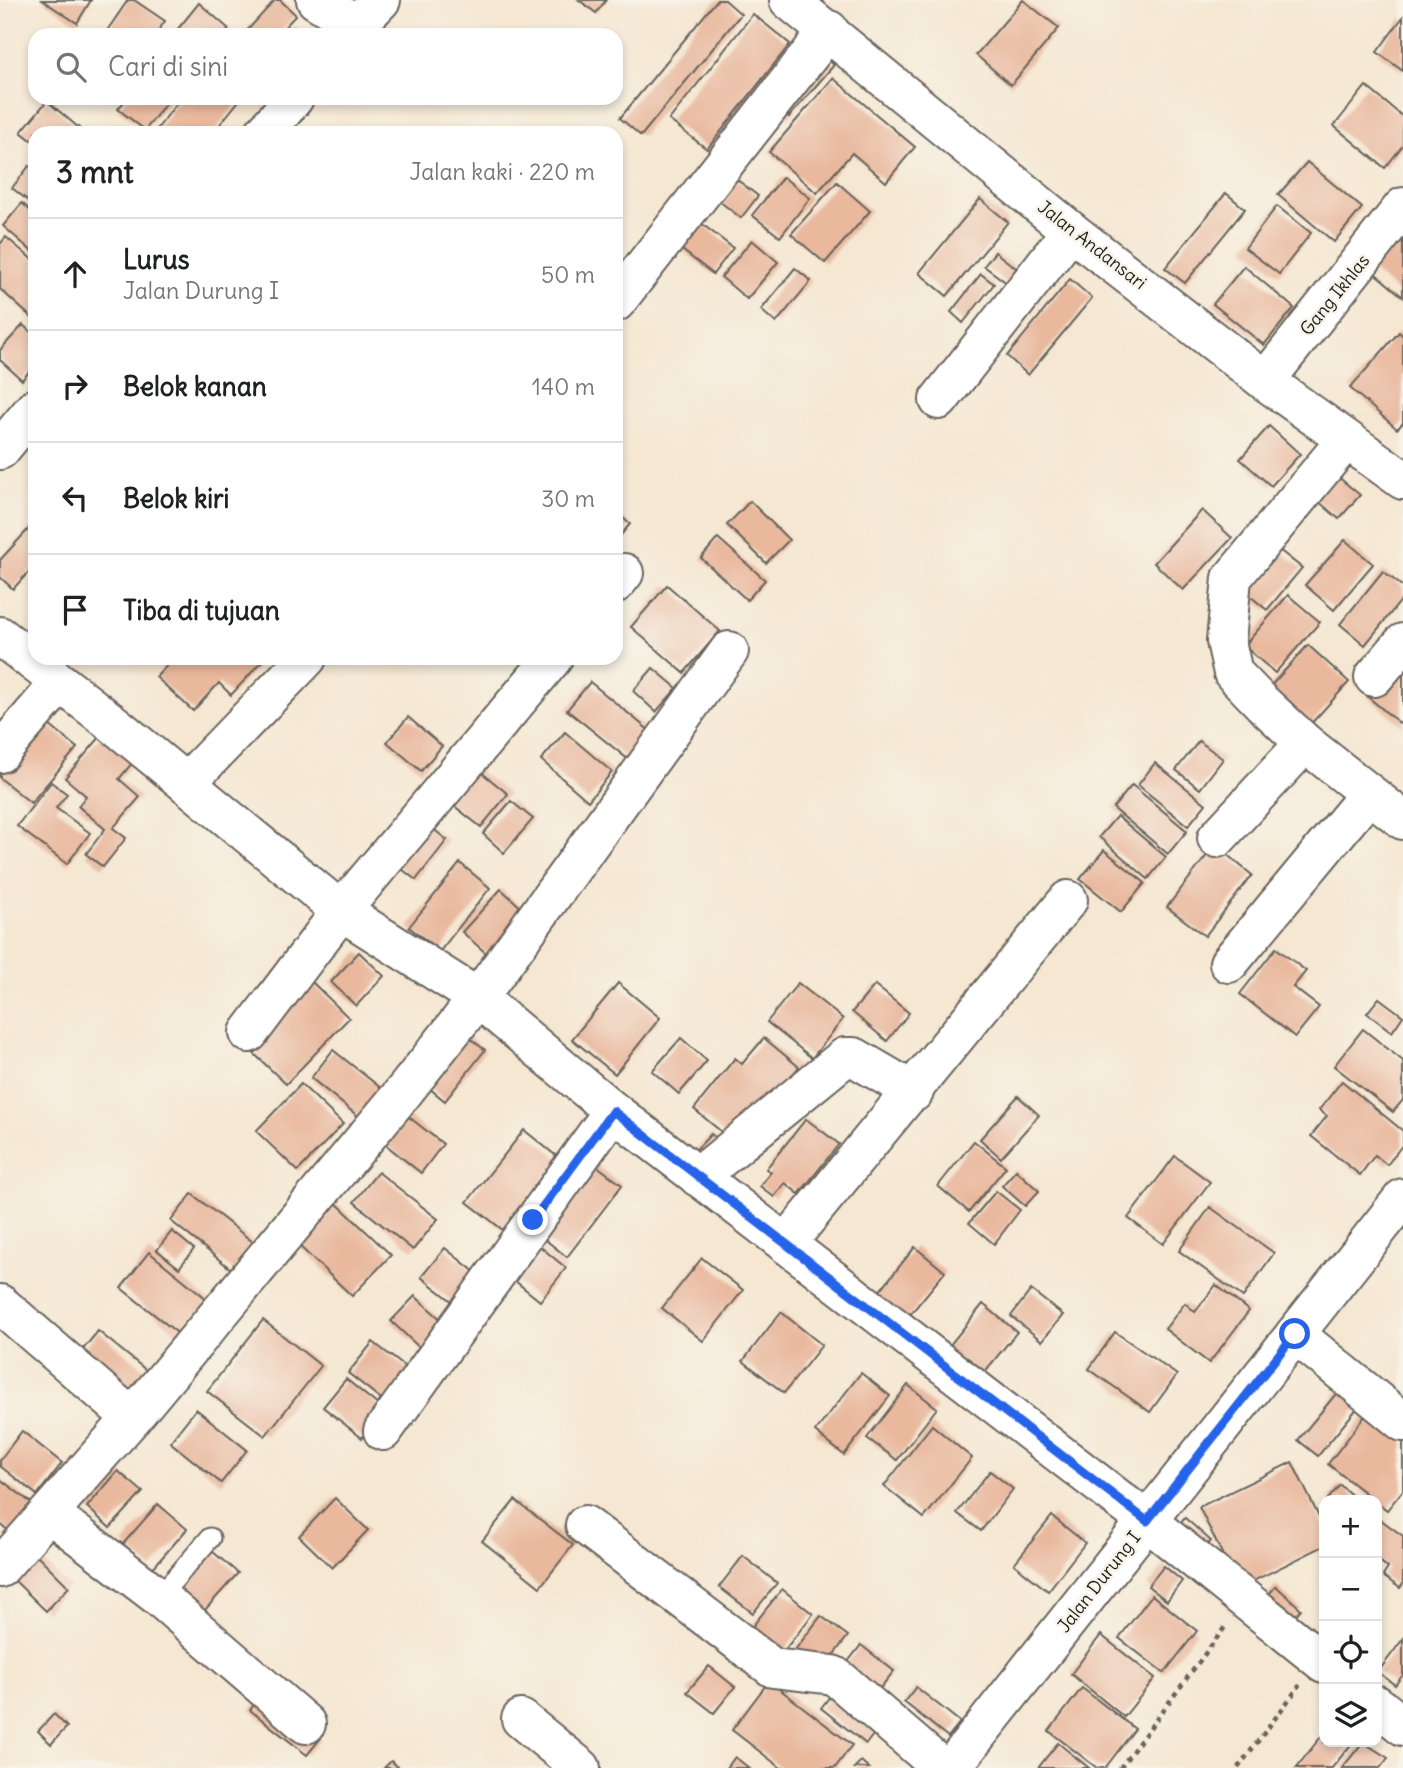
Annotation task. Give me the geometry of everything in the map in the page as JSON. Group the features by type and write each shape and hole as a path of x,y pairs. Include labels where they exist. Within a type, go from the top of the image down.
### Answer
{"street":[{"path":"316,0 361,20"},
{"name":"Jalan Andansari","path":"789,0 829,30 1071,231 1265,381 1346,440 1399,469"},
{"path":"623,293 829,30"},
{"path":"270,126 288,105"},
{"name":"Gang Ikhlas","path":"1265,381 1403,207"},
{"path":"939,400 1071,231"},
{"path":"0,450 28,416"},
{"path":"1346,440 1233,578 1226,641 1233,673 1305,743 1403,820"},
{"path":"0,636 28,658"},
{"path":"1374,677 1403,643"},
{"path":"0,1568 132,1418 478,998 729,651"},
{"path":"37,665 341,911 478,998 613,1111 1147,1521 1319,1659"},
{"path":"186,783 300,665"},
{"path":"249,1033 341,911 547,665"},
{"path":"0,753 60,683"},
{"path":"1217,838 1305,743"},
{"path":"1229,963 1369,794"},
{"path":"786,1244 914,1092 1068,900"},
{"path":"698,1177 845,1057 854,1058 914,1092"},
{"path":"383,1431 613,1111"},
{"name":"Jalan Durung I","path":"951,1768 1403,1198"},
{"path":"0,1304 132,1418"},
{"path":"1295,1334 1403,1422"},
{"path":"49,1513 159,1597 306,1724"},
{"path":"585,1525 773,1668 833,1675 942,1768"},
{"path":"1382,1709 1403,1726"},
{"path":"521,1719 581,1768"}],"lane":[{"path":"159,1597 210,1538"}],"path":[{"path":"1120,1768 1245,1601"},
{"path":"1238,1768 1319,1665"}],"building":[{"path":"42,0 91,0 77,23"},
{"path":"128,0 134,0 165,21 160,28 109,28"},
{"path":"275,0 280,0 296,15 284,28 249,28"},
{"path":"579,0 606,0 596,13"},
{"path":"717,0 725,0 741,14 641,136 620,118"},
{"path":"1023,0 1059,28 1011,85 976,55"},
{"path":"199,3 228,28 179,28"},
{"path":"753,14 790,44 707,149 669,120"},
{"path":"1403,17 1403,71 1377,52"},
{"path":"823,55 834,65 789,117 777,107"},
{"path":"833,78 915,147 886,182 852,153 817,193 769,152"},
{"path":"1366,86 1403,117 1403,145 1385,168 1334,126"},
{"path":"44,105 52,105 77,126 28,126 28,138 21,132"},
{"path":"121,105 165,105 148,126 140,126 118,109"},
{"path":"176,105 235,105 219,126 159,126"},
{"path":"1307,162 1362,208 1334,242 1278,195"},
{"path":"28,167 28,201 12,188"},
{"path":"726,171 758,196 741,218 709,193"},
{"path":"783,177 810,198 780,237 752,215"},
{"path":"837,182 870,211 825,263 791,234"},
{"path":"1226,193 1245,209 1185,283 1165,268"},
{"path":"980,199 1008,222 947,296 919,273"},
{"path":"22,203 28,209 28,248 3,226"},
{"path":"1277,206 1311,233 1279,274 1245,248"},
{"path":"693,217 733,248 713,274 673,243"},
{"path":"1392,230 1403,239 1403,297 1364,264"},
{"path":"6,237 28,256 28,314 0,289 0,244"},
{"path":"752,240 778,262 747,299 721,277"},
{"path":"995,252 1017,269 1007,283 984,266"},
{"path":"1244,266 1294,308 1264,345 1213,304"},
{"path":"795,268 811,281 776,323 761,310"},
{"path":"981,274 994,284 963,323 951,312"},
{"path":"1070,279 1092,298 1028,375 1007,356"},
{"path":"23,325 28,330 28,373 22,380 0,360 0,350"},
{"path":"1399,332 1403,336 1403,423 1397,429 1350,388"},
{"path":"1269,426 1300,454 1271,486 1240,459"},
{"path":"1331,471 1360,495 1339,519 1310,494"},
{"path":"750,501 789,540 766,563 727,525"},
{"path":"1202,510 1232,538 1183,590 1154,563"},
{"path":"623,518 630,524 623,532"},
{"path":"28,530 28,573 13,589 0,577 0,560"},
{"path":"718,538 765,580 747,600 701,558"},
{"path":"1345,540 1373,564 1334,610 1305,585"},
{"path":"1273,545 1302,568 1267,610 1238,586"},
{"path":"1383,571 1403,587 1403,598 1365,645 1340,624"},
{"path":"667,585 720,631 684,673 631,627"},
{"path":"1288,595 1320,622 1275,673 1244,646"},
{"path":"1308,645 1349,682 1308,727 1267,690"},
{"path":"1398,660 1403,664 1403,726 1368,697"},
{"path":"167,665 259,665 231,695 219,683 193,711 156,677"},
{"path":"653,668 677,688 656,712 633,691"},
{"path":"590,682 651,732 629,760 567,710"},
{"path":"408,717 442,746 421,771 387,742"},
{"path":"43,720 77,748 31,803 0,778 0,757"},
{"path":"565,732 612,772 588,801 541,760"},
{"path":"101,736 133,762 119,779 140,797 113,828 126,838 103,867 86,854 105,829 78,806 86,796 65,778"},
{"path":"1199,741 1223,759 1200,789 1176,770"},
{"path":"1155,763 1206,804 1188,826 1138,785"},
{"path":"476,768 508,794 481,827 448,801"},
{"path":"51,782 67,794 56,808 90,833 67,864 17,826"},
{"path":"1132,785 1187,831 1168,854 1113,808"},
{"path":"511,801 533,819 504,853 483,834"},
{"path":"1117,816 1166,857 1148,879 1099,837"},
{"path":"421,819 447,840 416,880 389,859"},
{"path":"1215,845 1252,875 1205,936 1167,907"},
{"path":"1104,850 1145,883 1121,912 1080,879"},
{"path":"460,863 490,888 440,951 409,927"},
{"path":"501,889 525,911 487,954 462,932"},
{"path":"1276,948 1306,971 1293,987 1319,1007 1295,1037 1240,994"},
{"path":"359,952 384,976 356,1006 331,982"},
{"path":"310,980 349,1018 286,1084 247,1047"},
{"path":"618,983 660,1018 615,1074 572,1039"},
{"path":"798,983 843,1019 812,1058 767,1022"},
{"path":"875,985 909,1013 887,1041 852,1012"},
{"path":"1379,998 1403,1016 1392,1032 1367,1013"},
{"path":"1363,1029 1403,1061 1403,1100 1393,1112 1334,1066"},
{"path":"463,1033 485,1050 445,1101 424,1084"},
{"path":"681,1038 707,1061 679,1094 652,1071"},
{"path":"764,1038 799,1067 735,1143 694,1109 735,1058 742,1064"},
{"path":"333,1050 382,1089 359,1117 311,1078"},
{"path":"1342,1081 1403,1131 1403,1144 1387,1165 1375,1155 1360,1175 1311,1136 1327,1116 1319,1110"},
{"path":"301,1084 343,1124 298,1171 256,1131"},
{"path":"1018,1096 1039,1115 1001,1158 980,1139"},
{"path":"404,1113 443,1144 421,1173 381,1141"},
{"path":"806,1119 839,1144 799,1194 785,1183 774,1197 760,1186 771,1172 766,1169"},
{"path":"524,1130 560,1159 503,1230 467,1202"},
{"path":"711,1134 726,1147 692,1154"},
{"path":"974,1141 1006,1167 969,1212 938,1186"},
{"path":"1175,1156 1210,1182 1163,1244 1128,1218"},
{"path":"588,1159 622,1185 567,1257 533,1230"},
{"path":"1016,1170 1039,1191 1025,1206 1002,1186"},
{"path":"378,1172 438,1219 413,1250 354,1202"},
{"path":"996,1191 1020,1210 994,1244 969,1223"},
{"path":"192,1194 263,1250 241,1277 171,1221"},
{"path":"334,1201 391,1255 352,1296 295,1242"},
{"path":"1210,1207 1274,1253 1243,1297 1179,1251"},
{"path":"172,1231 194,1249 179,1268 157,1250"},
{"path":"531,1239 566,1268 540,1301 504,1272"},
{"path":"915,1247 945,1272 904,1322 874,1298"},
{"path":"445,1248 476,1273 453,1302 421,1277"},
{"path":"149,1252 213,1304 185,1339 121,1288"},
{"path":"702,1258 743,1290 703,1341 662,1308"},
{"path":"1216,1285 1249,1311 1209,1363 1165,1329 1185,1303 1195,1312"},
{"path":"1031,1290 1063,1315 1042,1341 1011,1316"},
{"path":"415,1296 447,1325 423,1351 391,1321"},
{"path":"983,1304 1017,1332 979,1379 945,1351"},
{"path":"781,1312 822,1345 784,1393 743,1361"},
{"path":"263,1320 321,1366 265,1436 207,1391"},
{"path":"98,1331 152,1375 129,1404 75,1359"},
{"path":"1115,1332 1177,1375 1150,1412 1089,1369"},
{"path":"373,1342 414,1374 389,1405 348,1373"},
{"path":"861,1373 890,1396 844,1455 815,1432"},
{"path":"346,1379 384,1410 362,1438 323,1407"},
{"path":"1344,1384 1364,1400 1318,1456 1298,1440"},
{"path":"908,1385 937,1408 897,1460 867,1438"},
{"path":"1372,1407 1403,1432 1403,1490 1387,1510 1382,1506 1382,1495 1368,1495 1328,1464"},
{"path":"196,1409 247,1450 221,1483 170,1442"},
{"path":"932,1425 972,1458 924,1518 884,1486"},
{"path":"22,1431 62,1463 37,1495 0,1466 0,1460"},
{"path":"1292,1462 1319,1517 1319,1548 1239,1588 1199,1507"},
{"path":"118,1471 143,1492 110,1528 87,1507"},
{"path":"990,1471 1013,1489 981,1531 957,1513"},
{"path":"0,1479 34,1505 12,1533 0,1524"},
{"path":"1340,1485 1351,1495 1331,1495"},
{"path":"335,1498 368,1530 332,1568 299,1536"},
{"path":"515,1500 573,1545 540,1587 482,1541"},
{"path":"158,1504 187,1529 152,1569 123,1544"},
{"path":"1052,1516 1085,1543 1048,1591 1014,1564"},
{"path":"1185,1518 1211,1541 1199,1555 1173,1532"},
{"path":"1382,1521 1403,1536 1403,1584 1400,1588 1383,1576 1388,1568 1382,1563"},
{"path":"206,1546 238,1573 204,1611 173,1584"},
{"path":"35,1553 69,1587 46,1611 11,1577"},
{"path":"743,1556 777,1583 753,1613 719,1587"},
{"path":"1164,1566 1182,1581 1167,1601 1148,1586"},
{"path":"1276,1586 1301,1609 1287,1625 1261,1603"},
{"path":"782,1589 813,1614 779,1657 748,1632"},
{"path":"1152,1595 1197,1631 1164,1673 1119,1638"},
{"path":"821,1616 848,1636 821,1671 795,1650"},
{"path":"1101,1635 1155,1678 1124,1717 1071,1674"},
{"path":"1403,1639 1403,1675 1395,1685 1382,1675 1382,1667"},
{"path":"861,1645 894,1671 873,1697 840,1672"},
{"path":"709,1666 735,1687 714,1713 687,1692"},
{"path":"769,1681 852,1745 835,1768 781,1768 732,1730"},
{"path":"838,1686 883,1722 866,1744 821,1708"},
{"path":"916,1687 960,1722 948,1737 904,1702"},
{"path":"1082,1688 1135,1729 1105,1768 1097,1768 1049,1731"},
{"path":"264,1692 321,1738 307,1755 250,1710"},
{"path":"54,1714 67,1727 51,1744 38,1731"},
{"path":"1319,1739 1319,1747 1349,1747 1332,1768 1296,1768"},
{"path":"1058,1743 1089,1768 1038,1768"},
{"path":"1359,1747 1371,1747 1388,1758 1380,1768 1342,1768"},
{"path":"735,1757 749,1768 727,1768"},
{"path":"391,1761 399,1768 384,1768"},
{"path":"861,1761 869,1768 854,1768"}],"route":[{"path":"533,1220 613,1111 1147,1521 1295,1334"}]}
